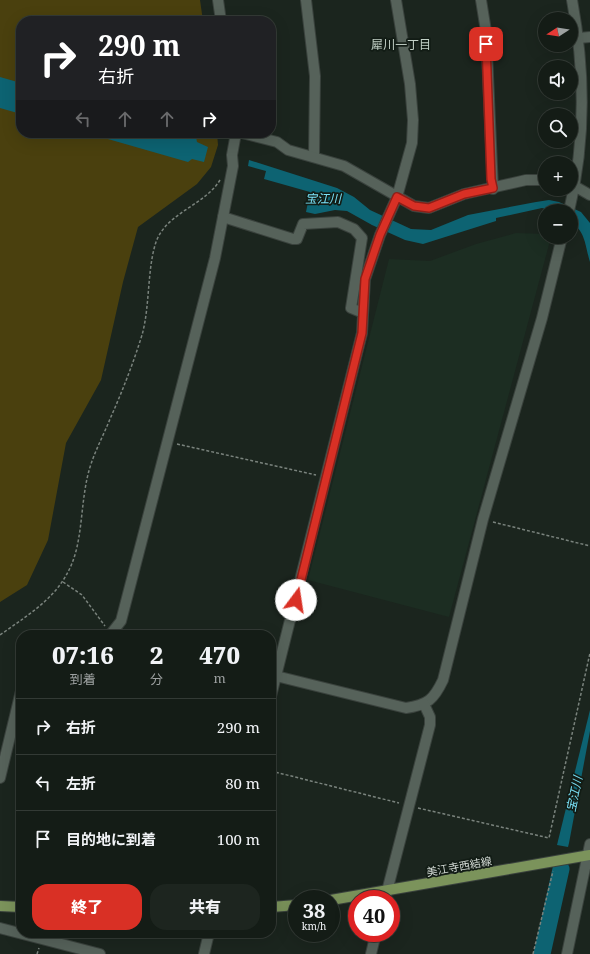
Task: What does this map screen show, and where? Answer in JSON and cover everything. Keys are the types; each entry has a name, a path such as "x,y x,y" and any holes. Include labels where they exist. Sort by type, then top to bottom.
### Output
{"main road":[{"name":"美江寺西結線","path":"400,892 589,855"},
{"path":"0,906 16,907"},
{"path":"276,907 288,906"}],"street":[{"path":"218,0 220,16"},
{"path":"306,0 315,76 314,157"},
{"path":"396,0 410,84 413,120 412,142 395,201 380,235 365,279 362,333 276,676 406,708 420,706 437,694 443,680 483,519 542,318 560,244"},
{"path":"481,0 486,31 493,188"},
{"path":"572,0 579,38 582,111 576,156"},
{"path":"579,38 590,37"},
{"path":"115,630 122,621 215,258 233,166 232,155 235,138"},
{"path":"262,138 278,142 288,150 344,166 395,201 414,206 429,208 464,194 526,180 538,180"},
{"path":"578,188 590,195"},
{"path":"223,217 293,239 300,237 303,224 308,223 320,224 338,222 354,229 362,238 362,245 355,272 351,308 363,313"},
{"path":"387,890 430,725 430,717 424,704"},
{"path":"0,777 16,726"},
{"path":"567,954 589,855 590,844"},
{"path":"0,928 16,931"},
{"path":"48,938 100,954"},
{"path":"204,954 208,938"},
{"path":"371,954 374,942"}],"path":[{"path":"0,635 41,606 63,582 70,571 77,547 84,497 91,464 124,387 142,333 156,242 164,227 175,217 209,193 221,178"},
{"path":"168,441 326,478"},
{"path":"483,519 590,546"},
{"path":"63,582 82,595 107,630"},
{"path":"276,773 548,838 590,653"},
{"path":"533,954 553,871"}],"shaded area":[{"path":"0,0 200,0 202,16 16,16 16,138 217,138 218,145 211,167 197,184 138,227 123,282 101,380 66,443 48,540 27,585 0,602"},
{"path":"516,233 538,234 538,244 549,244 449,617 308,580 389,259 430,261 476,244"}],"water":[{"path":"0,77 16,82 16,113 0,108"},
{"path":"104,138 196,138 197,142 208,147 204,162 192,159 188,162"},
{"name":"宝江川","path":"249,160 337,188 354,197 370,210 411,229 431,230 468,215 536,202 549,200 563,204 538,204 538,209 496,218 496,221 423,244 405,240 372,225 347,211 335,210 315,214 306,212 310,192 264,179 266,171 248,166"},
{"name":"宝江川","path":"578,211 581,212 590,223 590,262 586,245 578,228"},
{"name":"宝江川","path":"590,710 590,731 569,843 568,847 557,845"}],"waterway":[{"name":"宝江川","path":"542,954 561,869"}],"district":[{"name":"犀川一丁目","path":"401,44"}],"route":[{"path":"296,600 362,333 365,279 380,235 397,197 414,206 429,208 464,194 493,188 491,179 486,44"}]}
